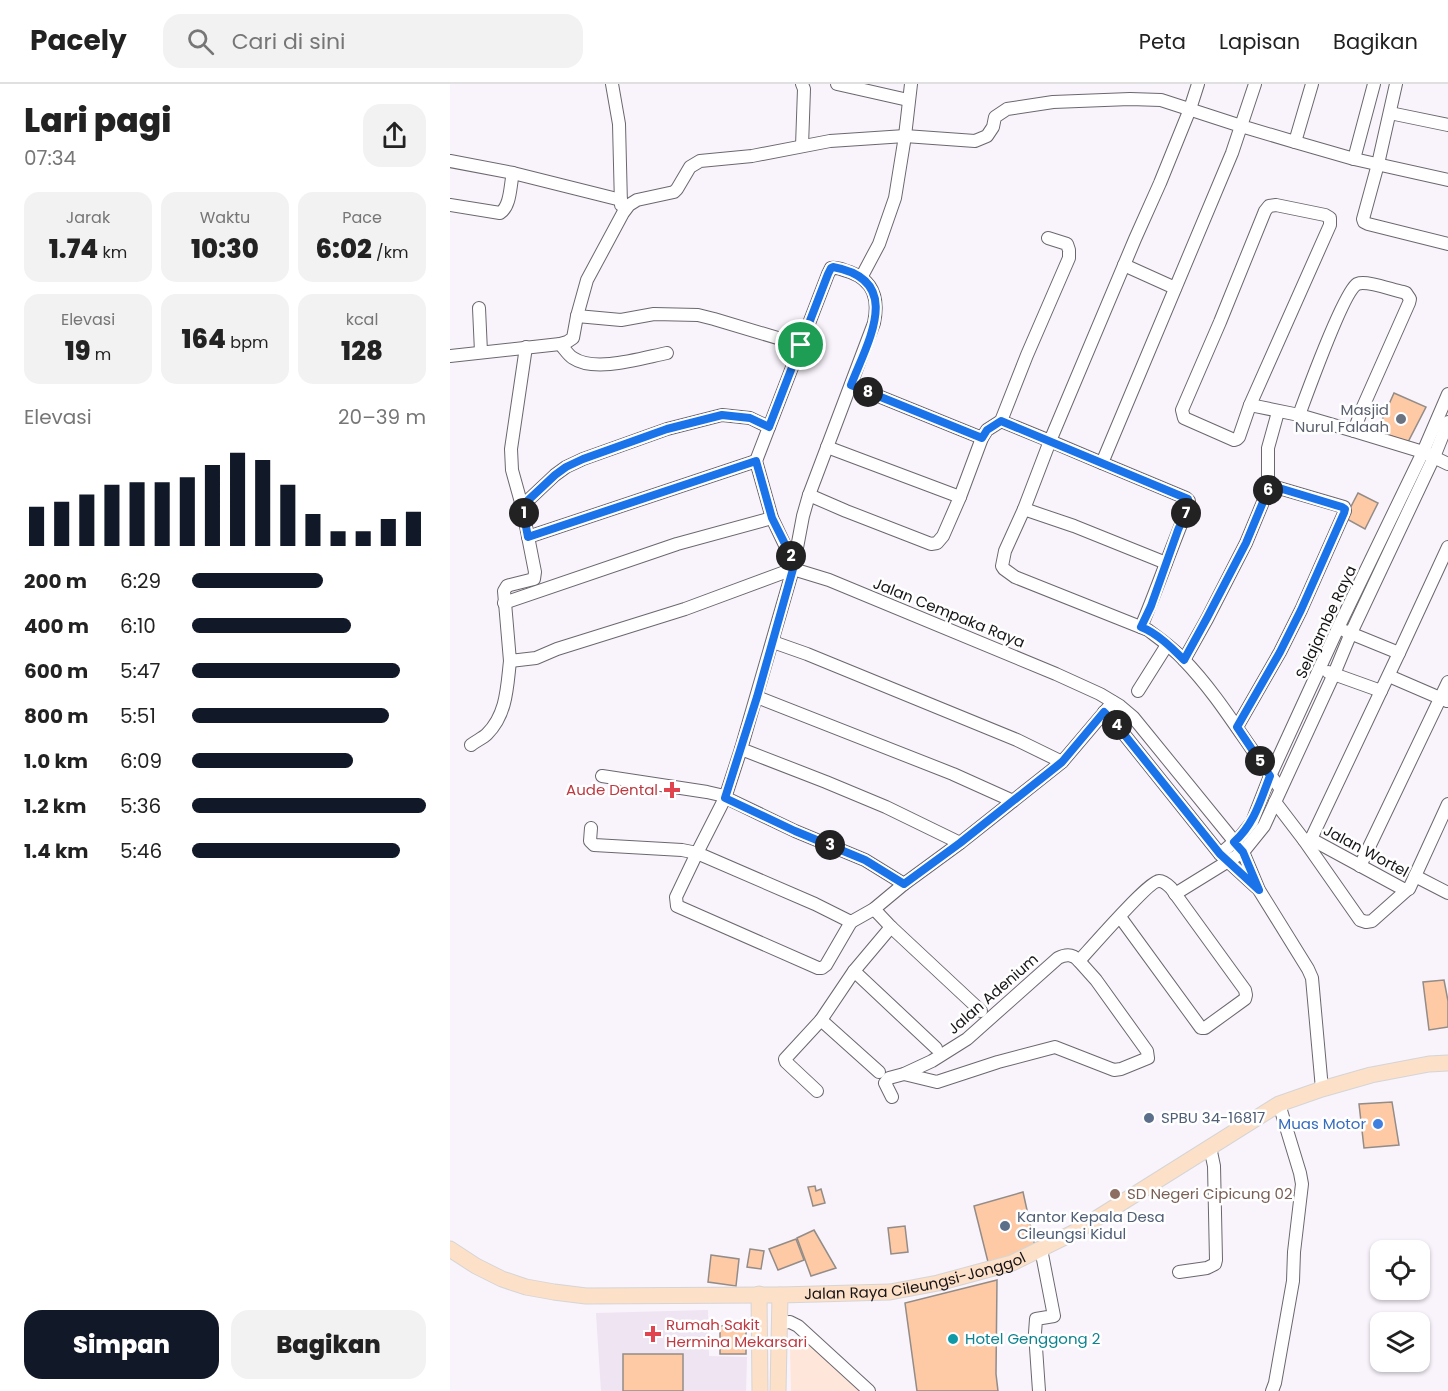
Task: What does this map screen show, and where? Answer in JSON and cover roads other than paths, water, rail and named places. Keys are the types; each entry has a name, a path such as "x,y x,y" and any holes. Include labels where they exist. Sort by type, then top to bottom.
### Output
{"main road":[{"name":"Jalan Raya Cileungsi-Jonggol","path":"450,1248 476,1266 526,1287 586,1296 891,1292 938,1284 1012,1263 1075,1232 1279,1104 1322,1089 1371,1076 1429,1064 1448,1063"},
{"path":"759,1294 760,1391"},
{"path":"778,1391 780,1294"}],"street":[{"path":"612,84 619,124 623,213"},
{"path":"802,84 804,89 802,146"},
{"path":"837,84 908,100"},
{"path":"862,276 879,244 895,198 911,84"},
{"path":"1198,84 1153,201 1005,550 1002,566 1016,577 1153,635 1184,660 1201,679 1280,788"},
{"path":"1102,463 1232,153 1255,84"},
{"path":"1295,142 1312,84"},
{"path":"1374,84 1366,162 1364,222 1448,244"},
{"path":"1366,162 1390,113 1396,84"},
{"path":"450,356 560,344 573,338 587,280 628,205 637,200 674,192 690,167 700,161 752,156 830,141 905,136 975,141 987,136 993,127 995,117 1007,109 1053,102 1130,99 1161,100 1366,162 1448,180"},
{"path":"1390,113 1448,125"},
{"path":"450,160 621,200"},
{"path":"450,205 502,212 507,203 513,173"},
{"path":"1184,660 1246,543 1268,490 1268,448 1264,409 1330,225 1330,218 1325,215 1276,205 1267,208 1182,413 1185,419 1236,440 1264,409"},
{"path":"809,495 931,544 937,543 943,536 960,497 982,438 987,430 1001,421 1031,344 1069,258 1067,244 1048,237"},
{"path":"1124,265 1175,288"},
{"path":"793,566 772,518 756,461 831,268 837,267 862,276 874,295 876,314 874,323 809,495 793,566 773,642 741,749 690,852 676,897 677,906 818,968 826,965 851,922"},
{"path":"1299,415 1326,343 1341,308 1353,288 1364,283 1403,292 1410,299 1409,303 1354,431"},
{"path":"479,308 481,352"},
{"path":"577,316 621,320 654,314 698,315 801,345"},
{"path":"560,344 573,358 585,363 600,365 667,353"},
{"path":"471,745 486,734 500,718 506,701 510,661 504,591 507,586 534,579 535,572 522,506 512,470 511,449 526,347"},
{"path":"851,385 982,438"},
{"name":"Selajambe Raya","path":"1174,894 1205,874 1238,847 1252,822 1270,776 1338,628 1428,454 1448,394"},
{"path":"1264,409 1299,415 1354,431 1428,454 1448,464"},
{"path":"522,506 566,467 667,429 722,415 750,418 769,427"},
{"path":"1001,421 1188,499 1189,505 1151,606 1153,635 1138,692"},
{"path":"1238,847 1264,826 1334,674 1428,454 1448,422"},
{"path":"828,447 960,497"},
{"path":"528,537 756,461"},
{"path":"1237,727 1301,610 1345,511 1342,507 1279,488 1268,490"},
{"path":"1024,509 1074,526 1166,563"},
{"path":"504,603 677,544 772,518"},
{"path":"1408,890 1372,921 1360,920 1308,839 1389,676 1448,547"},
{"path":"510,661 536,658 684,609 793,566"},
{"name":"Jalan Cempaka Raya","path":"793,566 995,648 1092,690 1120,707 1133,717 1238,847 1259,890"},
{"path":"1338,628 1399,653"},
{"path":"773,642 1017,740 1062,762"},
{"path":"1320,669 1381,691"},
{"path":"1389,676 1444,700"},
{"path":"1360,866 1444,700 1448,682"},
{"path":"757,697 953,774 1013,801"},
{"path":"817,1091 785,1059 822,1020 854,971 904,884 1062,762 1120,707"},
{"path":"1109,717 1224,858 1259,890 1310,972 1322,1089"},
{"path":"741,749 886,807 960,843"},
{"path":"602,776 717,795 865,860 904,884"},
{"name":"Jalan Wortel","path":"1275,802 1308,839 1405,890 1408,890 1415,876 1448,893"},
{"path":"1415,876 1448,804"},
{"path":"591,828 591,841 594,844 690,852 815,904 851,922 883,918"},
{"path":"904,1074 937,1082 998,1062 1052,1048 1063,1049 1114,1070 1148,1058 1147,1051 1096,980 1079,961 1120,917 1154,883 1161,881 1171,888 1245,990 1245,999 1205,1028 1201,1028 1120,917"},
{"path":"883,918 981,1011"},
{"name":"Jalan Adenium","path":"892,1097 886,1081 889,1078 932,1061 968,1039 1058,958 1070,955 1075,956 1079,961"},
{"path":"854,971 936,1048"},
{"path":"822,1020 879,1072"},
{"path":"1272,1391 1289,1308 1302,1184 1295,1153 1279,1104"},
{"path":"1179,1272 1207,1268 1215,1264 1216,1260 1214,1166 1210,1147"},
{"path":"1039,1391 1036,1319 1054,1316 1041,1249"},
{"path":"779,1323 790,1322 798,1326 868,1391"}],"place":[{"name":"Masjid Nurul Falaah","path":"1401,419"},
{"name":"Aude Dental","path":"672,790"},
{"name":"SPBU 34-16817","path":"1149,1118"},
{"name":"Muas Motor","path":"1378,1124"},
{"name":"SD Negeri Cipicung 02","path":"1115,1194"},
{"name":"Kantor Kepala Desa Cileungsi Kidul","path":"1005,1226"},
{"name":"Rumah Sakit Hermina Mekarsari","path":"653,1334"},
{"name":"Hotel Genggong 2","path":"953,1339"}]}
